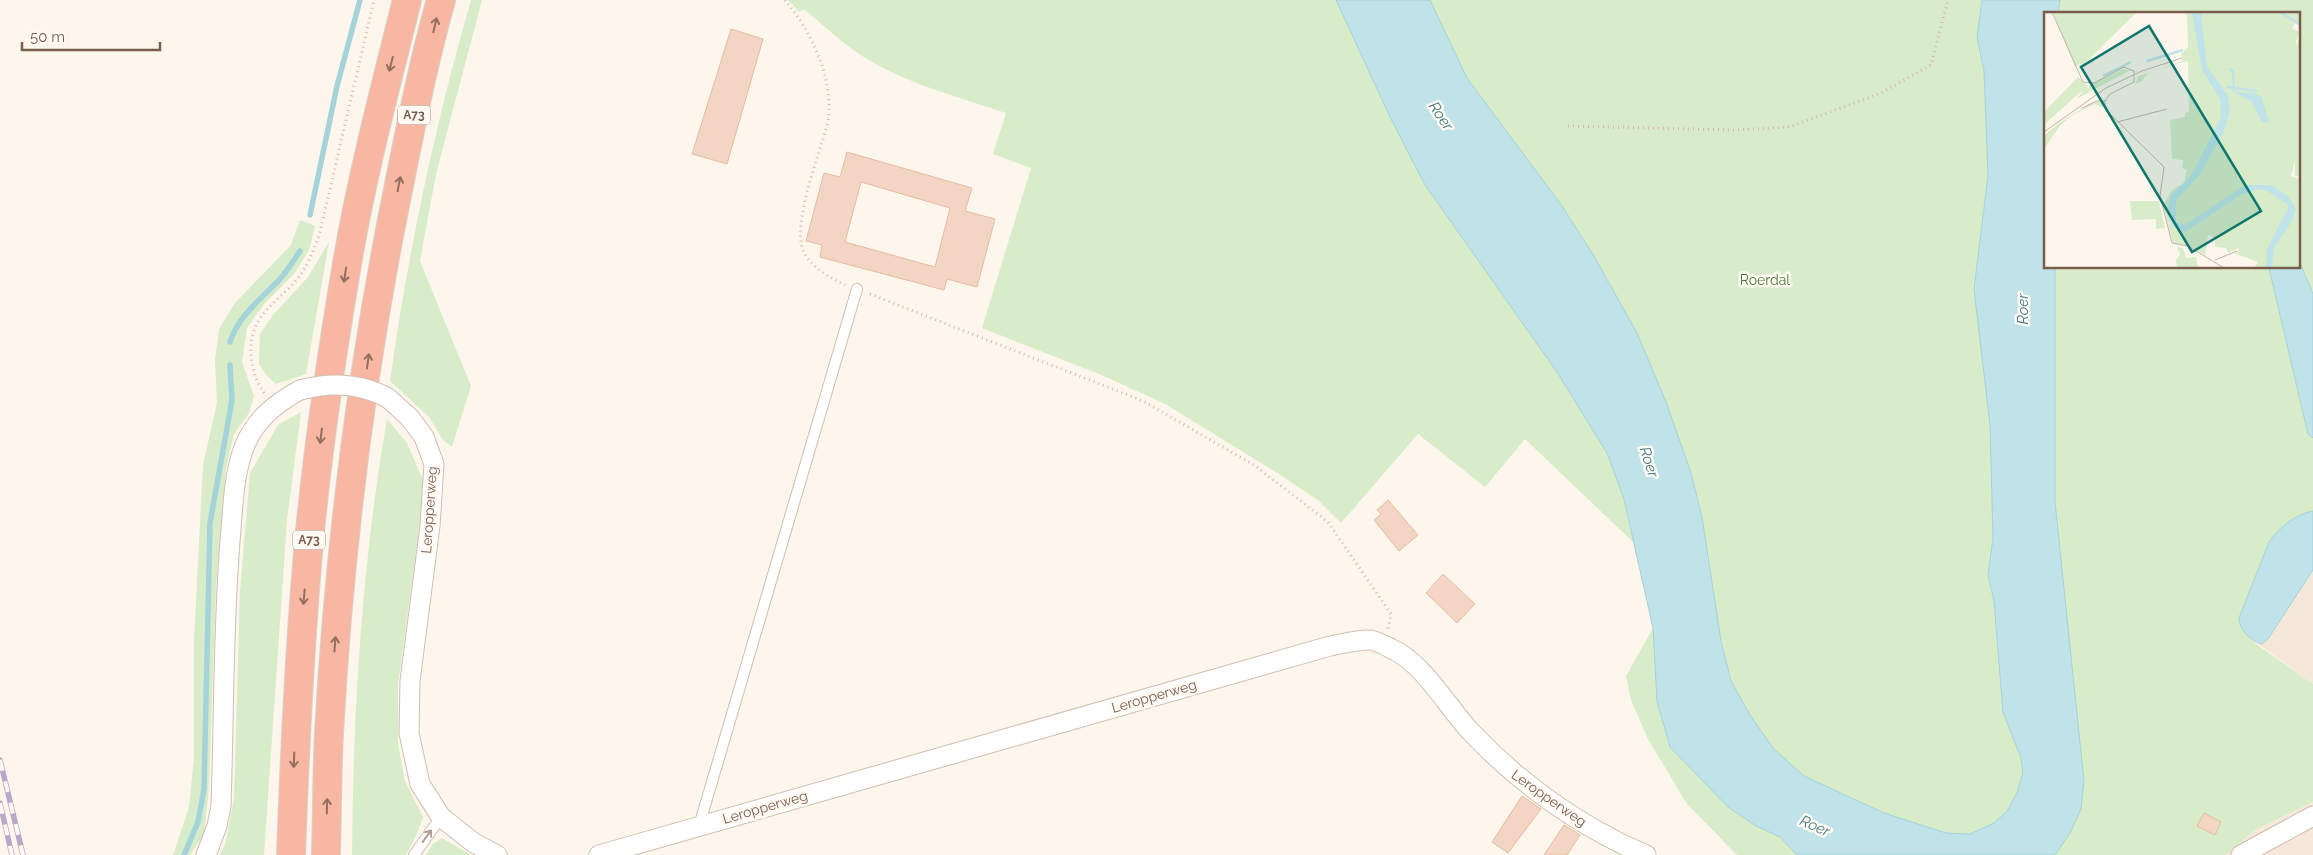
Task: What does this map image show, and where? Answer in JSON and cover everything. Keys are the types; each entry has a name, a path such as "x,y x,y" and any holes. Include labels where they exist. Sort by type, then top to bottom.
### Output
{"highway":[{"name":"A73","path":"291,855 296,718 303,612 324,409 352,237 372,141 407,0"},
{"name":"A73","path":"326,855 329,736 336,630 351,479 375,312 390,232 441,0"}],"street":[{"name":"Leropperweg","path":"206,855 217,826 221,806 228,576 233,502 240,456 252,431 274,406 300,390 320,385 354,386 368,389 388,398 410,418 424,437 434,464 430,526 410,681 409,734 420,784 441,817 474,843 497,855"},
{"name":"Leropperweg","path":"599,855 1330,646 1371,640 1394,649 1412,662 1469,730 1508,769 1564,811 1615,842 1646,855"},
{"path":"2241,855 2313,816"}],"lane":[{"path":"699,826 856,289"},
{"path":"414,855 441,817"}],"path":[{"path":"267,397 258,384 252,367 250,348 253,334 261,318 299,277 309,262 319,236 374,0"},
{"path":"785,0 800,20 818,52 827,89 829,116 799,226 804,254 821,272 844,285 1143,401 1254,465 1328,522 1391,614 1385,646"},
{"path":"1568,126 1735,130 1789,127 1879,94 1931,65 1948,0"}],"shaded area":[{"path":"2313,570 2313,684 2257,643 2262,644 2268,639"},
{"path":"2313,802 2313,855 2226,855 2255,830"}],"green space":[{"path":"471,0 482,0 436,174 420,261 471,386 452,447 443,440 429,417 390,381 405,285 434,141"},
{"name":"Roerdal","path":"788,0 2313,0 2313,511 2300,515 2288,522 2269,542 2245,633 2256,644 2313,684 2313,802 2255,830 2226,855 1737,855 1687,804 1648,739 1631,700 1626,676 1653,628 1633,542 1525,439 1485,487 1418,434 1341,523 1319,501 1165,404 1104,376 982,328 1031,168 993,154 1006,113 938,91 874,63 838,38 804,9 799,12"},
{"path":"300,220 315,226 309,250 294,274 264,304 247,328 242,362 254,396 249,413 234,434 226,469 216,587 209,787 204,835 190,855 173,855 189,807 194,758 194,640 203,465 217,403 215,361 219,329 235,303 291,245"},
{"path":"329,242 306,374 276,384 267,376 259,364 260,334 273,315 308,277"},
{"path":"301,412 287,520 264,855 219,855 225,845 234,798 240,591 250,473 278,425"},
{"path":"387,419 407,443 423,480 420,523 398,685 398,744 405,781 423,817 406,855 352,855 354,746 360,636 371,527"},
{"path":"442,838 471,855 426,855 433,844"}],"water":[{"name":"Roer","path":"1336,0 1430,0 1467,78 1562,206 1594,256 1637,333 1666,402 1691,473 1702,517 1721,641 1731,681 1750,715 1773,748 1804,776 1884,813 1946,833 1970,834 1994,823 2007,811 2017,793 2023,772 2021,758 2003,712 1994,601 1988,575 1993,538 1990,425 1974,289 1988,176 1984,71 1977,37 1982,0 2060,0 2058,12 2044,12 2044,269 2055,269 2055,502 2084,781 2081,809 2070,833 2055,855 1797,855 1780,837 1756,826 1728,807 1670,747 1657,701 1653,628 1624,499 1607,453 1557,372 1425,185 1390,117"},
{"path":"2300,262 2313,294 2313,438 2308,434 2269,269 2300,269"},
{"path":"2313,511 2313,570 2268,639 2262,644 2258,643 2243,631 2239,618 2269,542 2288,522 2300,515"}],"building":[{"path":"731,29 763,39 727,164 692,154"},
{"path":"847,152 972,188 965,211 995,219 977,287 947,279 944,290 820,257 822,245 806,241 824,173 840,177","holes":["861,182 950,208 935,267 845,242"]},
{"path":"1388,500 1418,535 1399,551 1374,520 1381,514 1377,510"},
{"path":"1443,574 1475,604 1457,623 1426,593"},
{"path":"1522,796 1541,809 1508,853 1492,842"},
{"path":"2204,813 2221,822 2215,835 2197,826"},
{"path":"1564,825 1580,835 1567,855 1544,855"}],"waterway":[{"path":"310,215 337,86 360,0"},
{"path":"230,342 234,332 245,316 280,279 300,251"},
{"path":"184,855 198,822 204,789 210,523 232,400 230,365"}],"railway":[{"path":"0,760 23,855"},
{"path":"0,803 12,855"}]}
